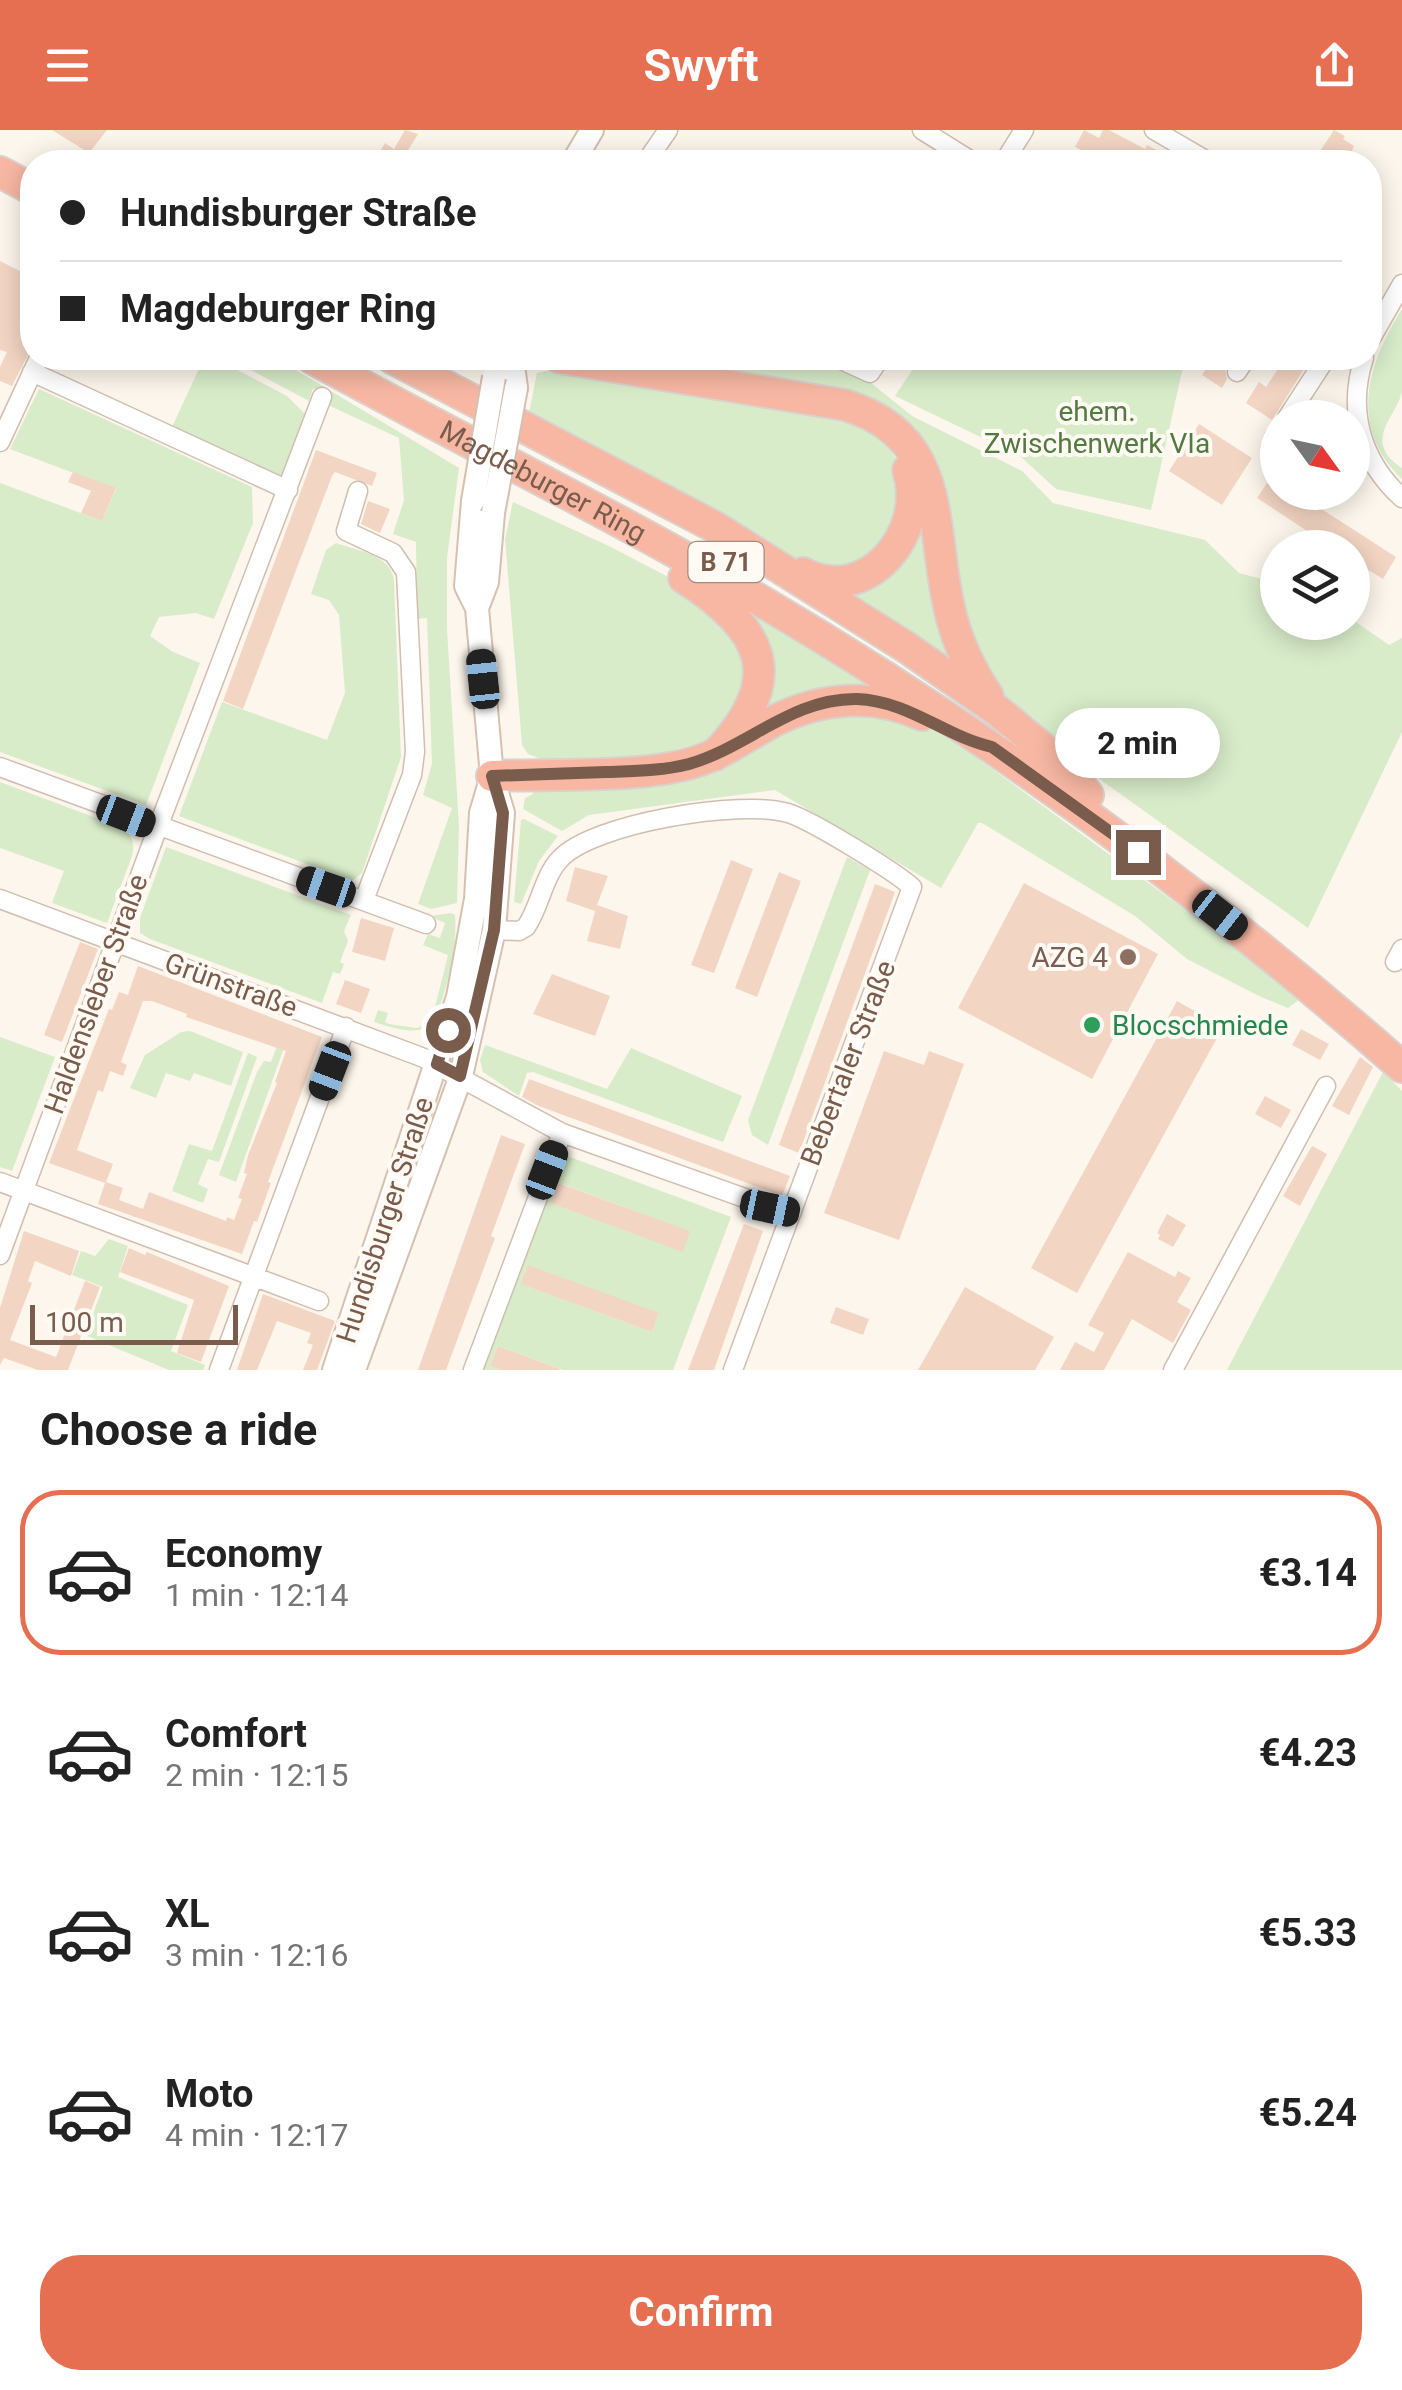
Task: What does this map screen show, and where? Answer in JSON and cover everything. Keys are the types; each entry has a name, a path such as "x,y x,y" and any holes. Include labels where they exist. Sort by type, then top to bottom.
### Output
{"highway":[{"path":"329,370 330,380 387,416 680,575 731,612 751,639 758,661 758,685 748,714 715,755"},
{"name":"Magdeburger Ring","path":"346,370 755,597 880,674 992,747 1189,891 1330,1004 1401,1049"},
{"name":"Magdeburger Ring","path":"348,370 766,584 954,702 1088,795 1234,905 1401,1049"},
{"path":"415,370 672,504 906,646 998,711 1067,768 1088,795"},
{"path":"632,370 845,405 896,430 912,448 925,474 957,636 978,681 998,711"},
{"path":"768,560 786,564 821,582 847,581 882,564 899,544 908,524 913,490 896,446 875,428 818,401"},
{"path":"492,776 670,768 715,755 789,714 856,699 912,710 965,741 992,747"}],"main road":[{"name":"Hundisburger Straße","path":"354,1370 460,1076 494,930 503,813 492,776 477,608 466,586 472,501 503,370"},
{"name":"Hundisburger Straße","path":"477,608 487,582 494,513 516,388 507,370"},
{"name":"Hundisburger Straße","path":"334,1370 463,975 476,899 480,813 492,776"}],"street":[{"path":"922,130 954,150"},
{"path":"1154,130 1188,150"},
{"path":"1382,319 1402,284"},
{"path":"0,442 33,370"},
{"path":"45,370 288,490"},
{"path":"1298,400 1318,370"},
{"path":"1359,370 1355,393 1359,426 1378,472 1402,498"},
{"name":"Haldensleber Straße","path":"0,1255 157,828 322,397"},
{"path":"358,491 346,532 393,552 405,569 415,752 412,775 364,900"},
{"path":"0,767 426,924"},
{"name":"Bebertaler Straße","path":"494,930 519,931 526,927 556,864 565,854 600,836 702,812 791,814 907,882 913,892 733,1370"},
{"name":"Grünstraße","path":"0,899 437,1064 562,1133 770,1208 792,1212"},
{"path":"220,1370 346,1027"},
{"path":"1173,1370 1326,1086"},
{"path":"473,1370 562,1133"},
{"path":"0,1182 319,1300"}],"green space":[{"path":"1402,309 1402,391 1382,438 1390,458 1402,468 1402,479 1385,459 1370,421 1372,374 1373,370 1382,370 1382,348"},
{"path":"198,370 237,370 287,396 306,415 284,474 280,475 172,427"},
{"path":"251,370 296,370 459,468 447,558 447,629 459,826 457,903 431,909 418,904 452,808 423,795 432,764 427,618 417,619 416,542 393,534 404,500 399,438 330,406 331,398 313,388 309,401"},
{"path":"671,370 843,370 871,383 912,416 1022,471 1053,503 1205,540 1239,573 1260,579 1260,640 1370,640 1370,632 1389,645 1402,638 1402,732 1308,928 1070,758 1008,701 975,649 915,439"},
{"name":"ehem. Zwischenwerk VIa","path":"912,370 1182,370 1151,510 1056,489 1020,456 895,396"},
{"path":"546,371 819,412 854,425 876,437 894,455 902,477 903,515 863,567 812,570 528,417 537,373"},
{"path":"39,389 252,487 253,523 214,619 196,613 159,617 150,636 173,652 200,663 146,805 0,752 0,483 102,521 116,489 10,449"},
{"path":"513,502 678,582 746,650 744,699 713,737 650,756 541,759 528,754 522,745 505,539"},
{"path":"918,513 972,683 831,593"},
{"path":"336,543 380,559 394,580 401,757 362,873 352,881 179,816 222,702 327,740 345,693 339,615 329,600 311,594 326,550"},
{"path":"733,601 905,699 756,715"},
{"path":"817,711 921,721 943,733 1188,912 1212,921 1304,996 1288,1008 1187,959 1135,916 982,823 978,823 941,888 775,790 589,815 562,831 523,809 525,798 533,794 532,788 631,783"},
{"path":"0,782 123,828 129,834 132,856 107,923 52,903 64,871 0,848"},
{"path":"524,819 558,836 539,861 521,904 514,902"},
{"path":"166,847 351,915 344,931 348,941 340,962 344,964 340,974 333,972 322,1003 140,933 140,918"},
{"path":"847,857 870,870 768,1145 752,1135 748,1120"},
{"path":"455,915 453,956 434,1023 413,1030 374,1022 378,1010 388,1013 385,1022 389,1024 416,1028 431,1023 448,955 423,945 428,934 440,938 445,923 429,916"},
{"path":"190,1031 243,1052 231,1086 194,1073 190,1081 166,1073 156,1098 130,1088 145,1055 181,1032"},
{"path":"0,1037 55,1057 12,1171 0,1167"},
{"path":"485,1045 607,1089 631,1048 742,1096 723,1142 533,1072 527,1073 519,1096 483,1072 480,1060"},
{"path":"277,1046 284,1048 236,1182 219,1175 257,1072 264,1061 271,1062"},
{"path":"248,1053 257,1057 219,1162 208,1159 198,1184 208,1189 203,1203 172,1191 189,1144 212,1151"},
{"path":"1383,1072 1402,1091 1402,1370 1227,1370"},
{"path":"562,1154 731,1217 673,1370 563,1370 498,1346 490,1366 501,1370 482,1370","holes":["559,1183 689,1231 683,1251 552,1203","522,1284 659,1313 652,1332"]},
{"path":"109,1239 128,1246 118,1277 188,1305 171,1351 205,1365 203,1370 169,1370 85,1335 103,1287 72,1275 81,1251 95,1256"}],"building":[{"path":"52,130 107,130 91,150 84,150"},
{"path":"405,130 418,134 408,150 381,150 385,143 394,149"},
{"path":"1084,130 1099,138 1103,130 1109,130 1145,149 1147,145 1157,150 1081,150 1075,147"},
{"path":"1334,130 1354,146 1352,150 1321,150"},
{"path":"0,261 20,271 20,370 12,386 0,381 0,367 7,352 0,350"},
{"path":"1205,370 1225,370 1227,379 1222,388 1202,375"},
{"path":"1277,370 1303,370 1285,400 1260,400 1260,412 1246,403 1259,382 1266,387"},
{"path":"1199,424 1252,458 1222,505 1169,471"},
{"path":"316,450 377,473 372,486 335,472 332,476 243,709 223,701"},
{"path":"73,472 116,488 102,521 81,513 91,491 68,482"},
{"path":"368,501 390,509 380,533 361,524"},
{"path":"1275,510 1323,510 1354,530 1306,530"},
{"path":"1370,540 1396,557 1383,579 1370,571"},
{"path":"731,860 753,869 714,973 691,965"},
{"path":"575,867 608,876 597,905 628,916 620,949 587,941 596,908 595,911 566,901"},
{"path":"779,872 801,881 757,997 735,988"},
{"path":"1024,883 1158,954 1092,1079 958,1008"},
{"path":"875,884 895,892 799,1153 779,1145"},
{"path":"361,918 394,928 385,961 352,952"},
{"path":"80,942 98,949 62,1042 44,1035"},
{"path":"138,966 322,1037 257,1222 254,1221 242,1254 98,1204 105,1183 49,1163 109,1009 112,1010 119,992 128,995","holes":["143,1001 187,1014 186,1017 286,1051 248,1155 244,1173 247,1174 238,1198 242,1199 234,1220 227,1217 226,1221 149,1192 143,1209 119,1200 123,1188 106,1182 113,1164 77,1150 98,1090 103,1092 110,1071 123,1076 127,1065 121,1062"]},
{"path":"552,974 610,996 595,1036 533,1014"},
{"path":"345,980 370,989 361,1013 336,1004"},
{"path":"1177,1001 1223,1027 1077,1293 1031,1268"},
{"path":"1301,1029 1329,1044 1320,1060 1292,1045"},
{"path":"884,1051 924,1065 929,1051 964,1064 899,1240 824,1213"},
{"path":"1360,1057 1373,1067 1349,1115 1332,1106"},
{"path":"529,1079 790,1176 782,1196 539,1106 522,1097"},
{"path":"1265,1096 1291,1110 1281,1128 1255,1114"},
{"path":"501,1135 525,1144 491,1236 495,1238 446,1370 418,1370"},
{"path":"1312,1146 1327,1154 1300,1206 1283,1196"},
{"path":"558,1183 690,1231 683,1252 551,1203"},
{"path":"1167,1214 1186,1225 1173,1247 1158,1239"},
{"path":"744,1224 763,1231 714,1370 688,1370"},
{"path":"24,1231 79,1251 71,1276 35,1261 28,1281 32,1283 10,1340 56,1357 85,1281 100,1287 68,1370 38,1370 4,1358 0,1365 0,1308"},
{"path":"129,1248 229,1286 201,1362 177,1353 194,1300 120,1272"},
{"path":"1128,1252 1175,1277 1178,1271 1191,1278 1177,1302 1191,1310 1173,1343 1132,1319 1104,1370 1060,1370 1075,1342 1094,1352 1104,1333 1088,1325"},
{"path":"528,1265 659,1313 652,1332 521,1284"},
{"path":"965,1287 1054,1337 1035,1370 918,1370"},
{"path":"263,1294 335,1321 317,1370 303,1370 313,1345 307,1343 311,1333 277,1321 257,1370 237,1370"},
{"path":"836,1307 869,1319 863,1335 830,1323"},
{"path":"498,1346 560,1369 501,1370 490,1366"}],"place":[{"name":"AZG 4","path":"1128,957"},
{"name":"Blocschmiede","path":"1092,1025"}],"route":[{"path":"448,1030 437,1064 460,1076 494,930 503,813 492,776 670,768 728,750 802,709 842,700 878,701 912,710 965,741 992,747 1138,852"}]}
